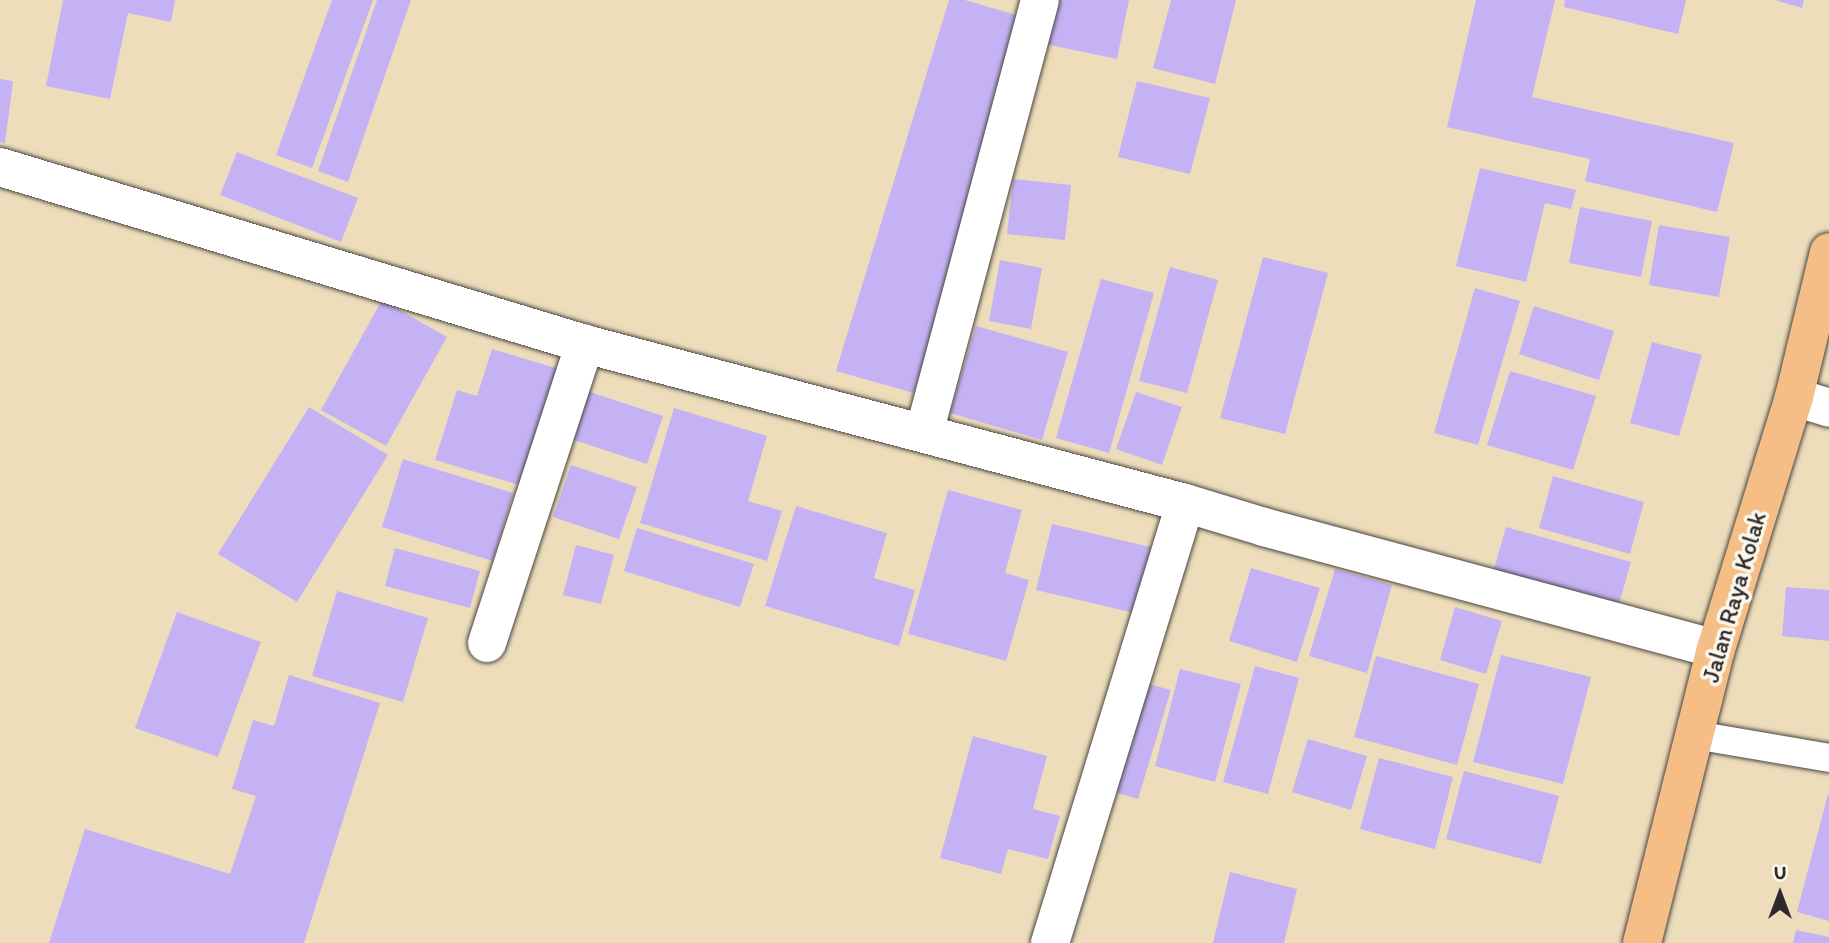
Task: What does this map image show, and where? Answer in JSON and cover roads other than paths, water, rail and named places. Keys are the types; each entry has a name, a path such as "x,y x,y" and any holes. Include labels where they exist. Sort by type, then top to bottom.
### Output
{"highway":[{"name":"Jalan Raya Kolak","path":"1642,943 1717,649 1811,402 1829,252"}],"street":[{"path":"924,433 1040,0"},
{"path":"0,167 585,344 1185,503 1278,531 1717,649"},
{"path":"486,643 585,344"},
{"path":"1050,943 1185,503"}],"lane":[{"path":"1695,735 1829,758"}]}
